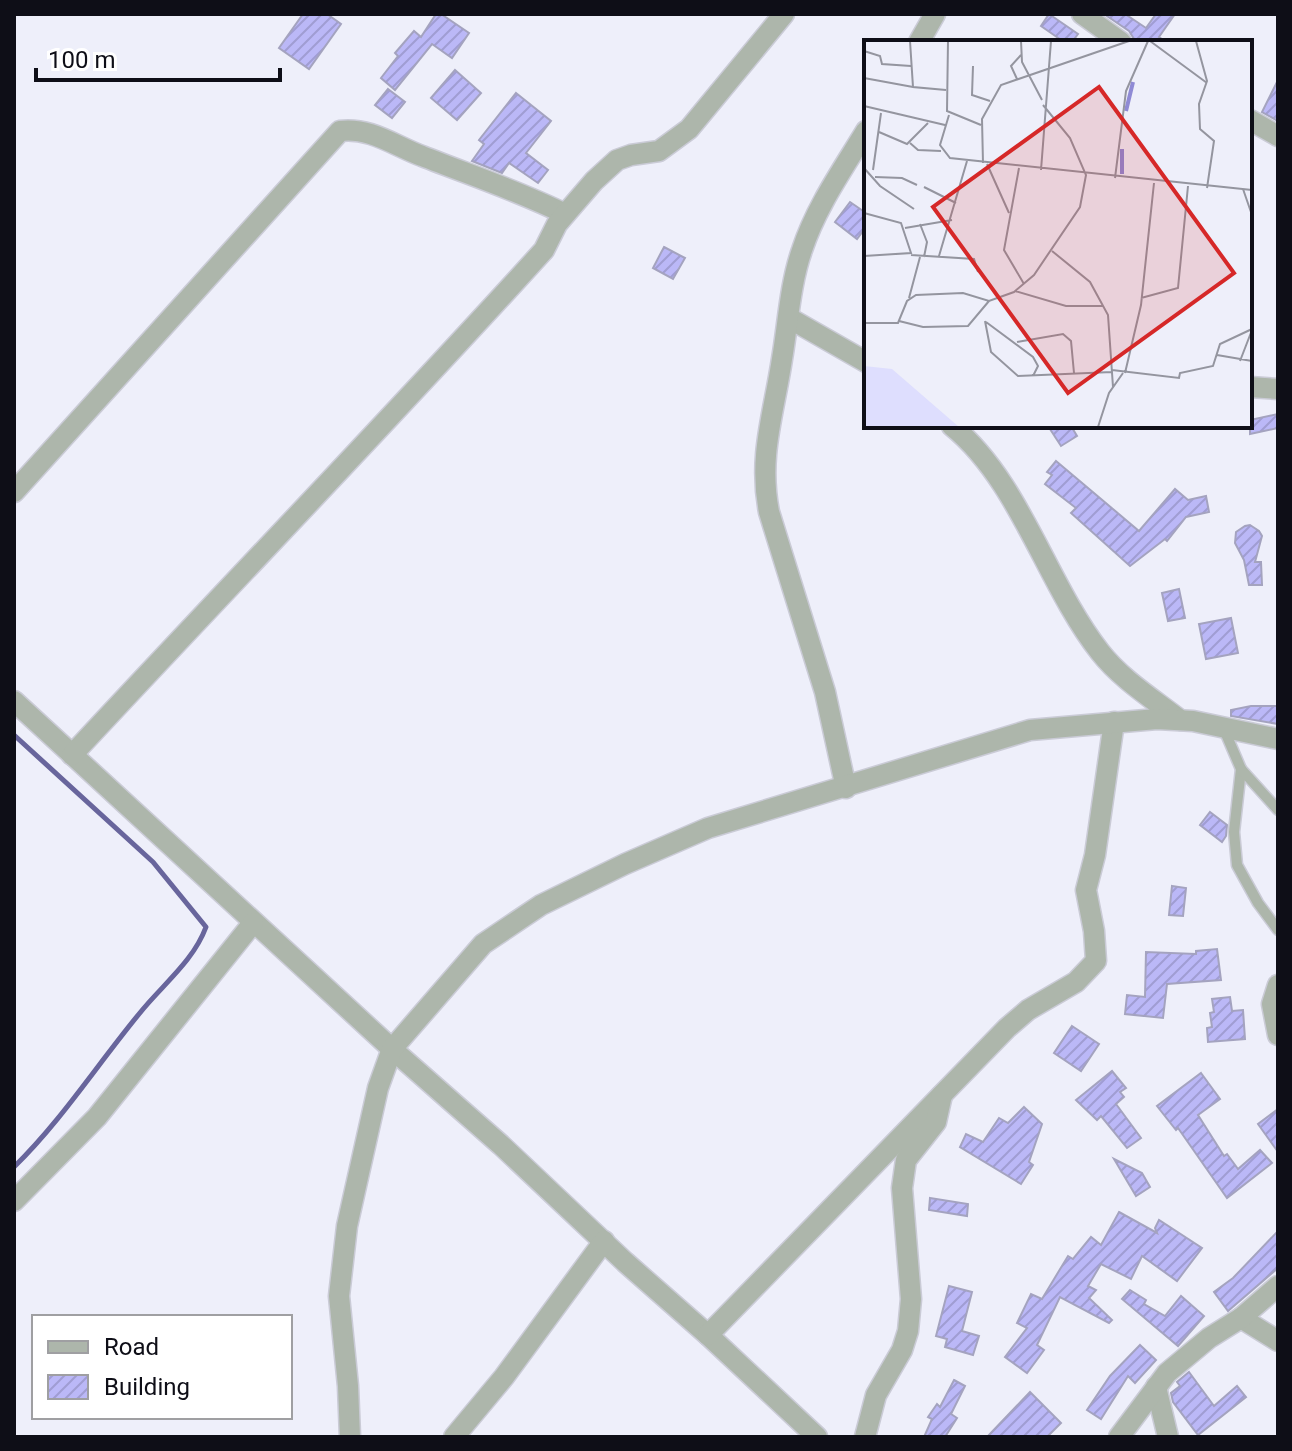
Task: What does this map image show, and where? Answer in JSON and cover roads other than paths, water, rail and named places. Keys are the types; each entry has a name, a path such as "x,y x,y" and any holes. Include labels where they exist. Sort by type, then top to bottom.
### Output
{"street":[{"path":"72,755 523,274 544,250 557,224 594,181 617,160 659,151 689,129 784,14"},
{"path":"920,40 935,14"},
{"path":"1082,14 1118,40"},
{"path":"1252,121 1278,136"},
{"path":"14,492 340,131 354,129 374,135 525,194 565,214"},
{"path":"846,788 825,692 764,488 767,429 779,382 801,251 821,203 864,134"},
{"path":"789,318 864,361"},
{"path":"1252,387 1278,389"},
{"path":"954,428 982,453 1058,587 1101,653 1123,676 1180,720"},
{"path":"14,701 817,1437"},
{"path":"350,1437 339,1296 347,1226 378,1088 392,1049 483,944 541,905 708,828 1030,730 1180,720 1278,739"},
{"path":"708,1335 1017,1019 1076,982 1096,961 1086,890 1095,855 1114,722"},
{"path":"14,1201 97,1117 253,923"},
{"path":"1278,985 1272,1004 1278,1035"},
{"path":"865,1437 876,1395 902,1350 908,1331 911,1299 902,1188 906,1160 936,1122 942,1093"},
{"path":"454,1437 504,1377 604,1241"},
{"path":"1119,1437 1156,1387 1182,1359 1241,1318 1278,1286"},
{"path":"1241,1318 1278,1341"},
{"path":"1156,1387 1168,1437"}],"lane":[{"path":"1223,727 1241,769 1278,810"},
{"path":"1241,769 1234,832 1235,856 1251,892 1278,930"}],"waterway":[{"path":"14,735 153,862 206,927 185,962 14,1167"}]}
